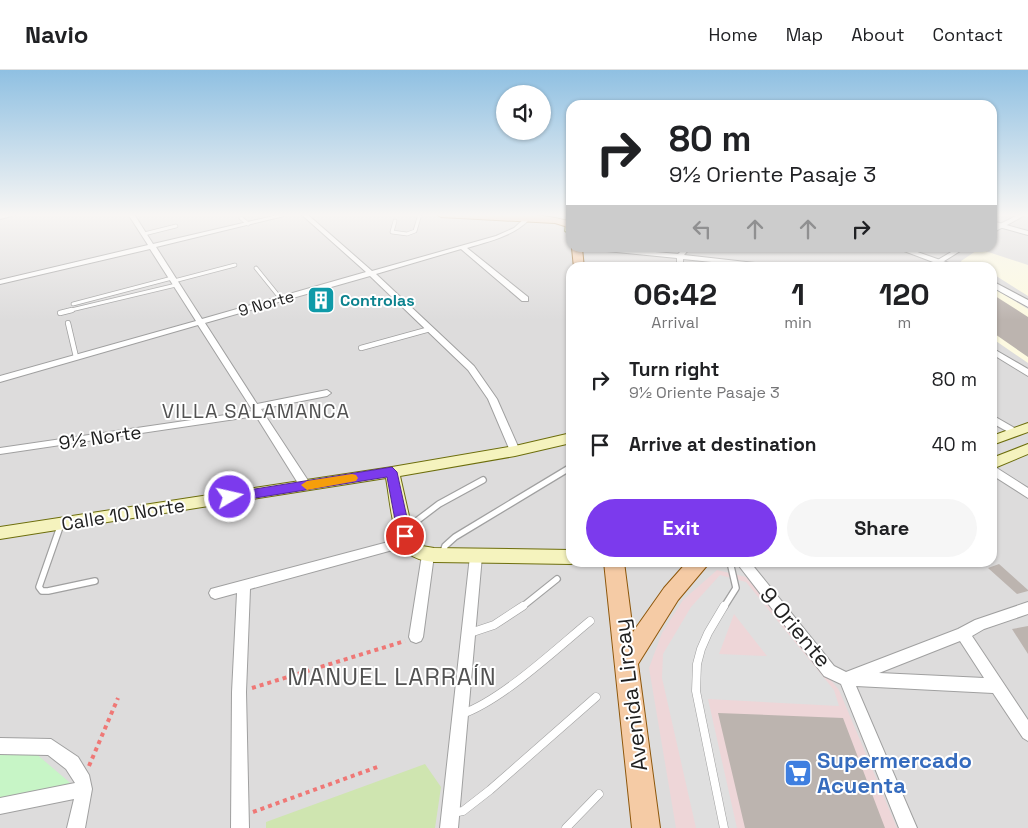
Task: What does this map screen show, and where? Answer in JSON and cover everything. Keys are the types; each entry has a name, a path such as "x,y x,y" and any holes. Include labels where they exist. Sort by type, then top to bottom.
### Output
{"main road":[{"path":"997,439 1028,427"},
{"name":"Calle 10 Norte","path":"0,533 392,472 566,439"},
{"path":"997,462 1028,449"},
{"path":"392,472 419,547 476,556 566,557"},
{"name":"Avenida Lircay","path":"615,567 646,828"},
{"path":"626,662 671,594 695,567"}],"street":[{"path":"0,282 138,249"},
{"path":"154,249 305,485"},
{"path":"345,249 372,273 479,378 492,399 515,450"},
{"name":"9 Norte","path":"0,379 457,249"},
{"path":"464,249 525,299"},
{"path":"638,252 726,262"},
{"path":"680,262 680,256 684,252"},
{"path":"912,252 941,262"},
{"path":"938,261 955,252"},
{"path":"997,286 1028,304"},
{"path":"997,353 1028,373"},
{"name":"9½ Norte","path":"0,451 257,410 326,393"},
{"path":"997,421 1015,432"},
{"path":"997,472 1028,494"},
{"path":"215,593 419,547 416,637"},
{"path":"450,821 470,633 476,556"},
{"name":"9 Oriente","path":"746,567 829,670 846,679 908,828"},
{"path":"240,822 239,692 244,586"},
{"path":"846,679 962,634 980,624 1027,610"},
{"path":"962,634 1028,734"},
{"path":"846,679 997,686"},
{"path":"0,746 50,747 72,763 84,785 76,828"},
{"path":"0,806 84,785"}],"lane":[{"path":"60,313 235,265"},
{"path":"256,268 282,299"},
{"path":"73,304 174,281"},
{"path":"68,323 76,357"},
{"path":"361,348 430,329"},
{"path":"483,480 439,504 419,547 445,546 455,537 566,470"},
{"path":"61,524 39,587 42,591 48,591 94,581"},
{"path":"724,828 696,691 697,668 701,648 736,588 731,567"},
{"path":"470,633 486,629 498,622 557,579"},
{"path":"461,714 470,713 494,696 590,621"},
{"path":"450,821 490,790 596,697"},
{"path":"566,828 599,794"}],"path":[{"path":"239,692 416,637"},
{"path":"84,785 118,698"},
{"path":"240,822 380,766"}],"shaded area":[{"path":"0,249 997,252 997,249 1028,249 1028,828 0,828"},
{"path":"974,252 988,252 1028,265 1028,296 997,277 997,262 961,261"},
{"path":"997,290 1028,309 1028,363 997,342"},
{"path":"717,570 746,577 839,690 897,828 676,828 649,668 662,633 683,600"},
{"path":"720,575 746,582 834,690 839,706 708,699 737,828 696,828 662,678 663,654 691,607","holes":["734,614 767,656 719,654"]}],"green space":[{"path":"0,752 34,752 75,787 0,804"},
{"path":"425,764 441,787 435,828 266,828 266,822"}],"building":[{"path":"997,297 1028,317 1028,357 997,335"},
{"path":"999,564 1028,591 1017,594 988,568 997,567"},
{"path":"1028,626 1028,654 1012,629"},
{"name":"Supermercado Acuenta","path":"718,713 843,718 885,828 745,828"}],"slow traffic":[{"path":"307,485 352,478"}],"place":[{"name":"Controlas","path":"321,300"},
{"name":"Supermercado Acuenta","path":"798,773"}],"district":[{"name":"VILLA SALAMANCA","path":"256,411"},
{"name":"MANUEL LARRAÍN","path":"392,677"}],"route":[{"path":"230,497 392,472 405,536"}]}
